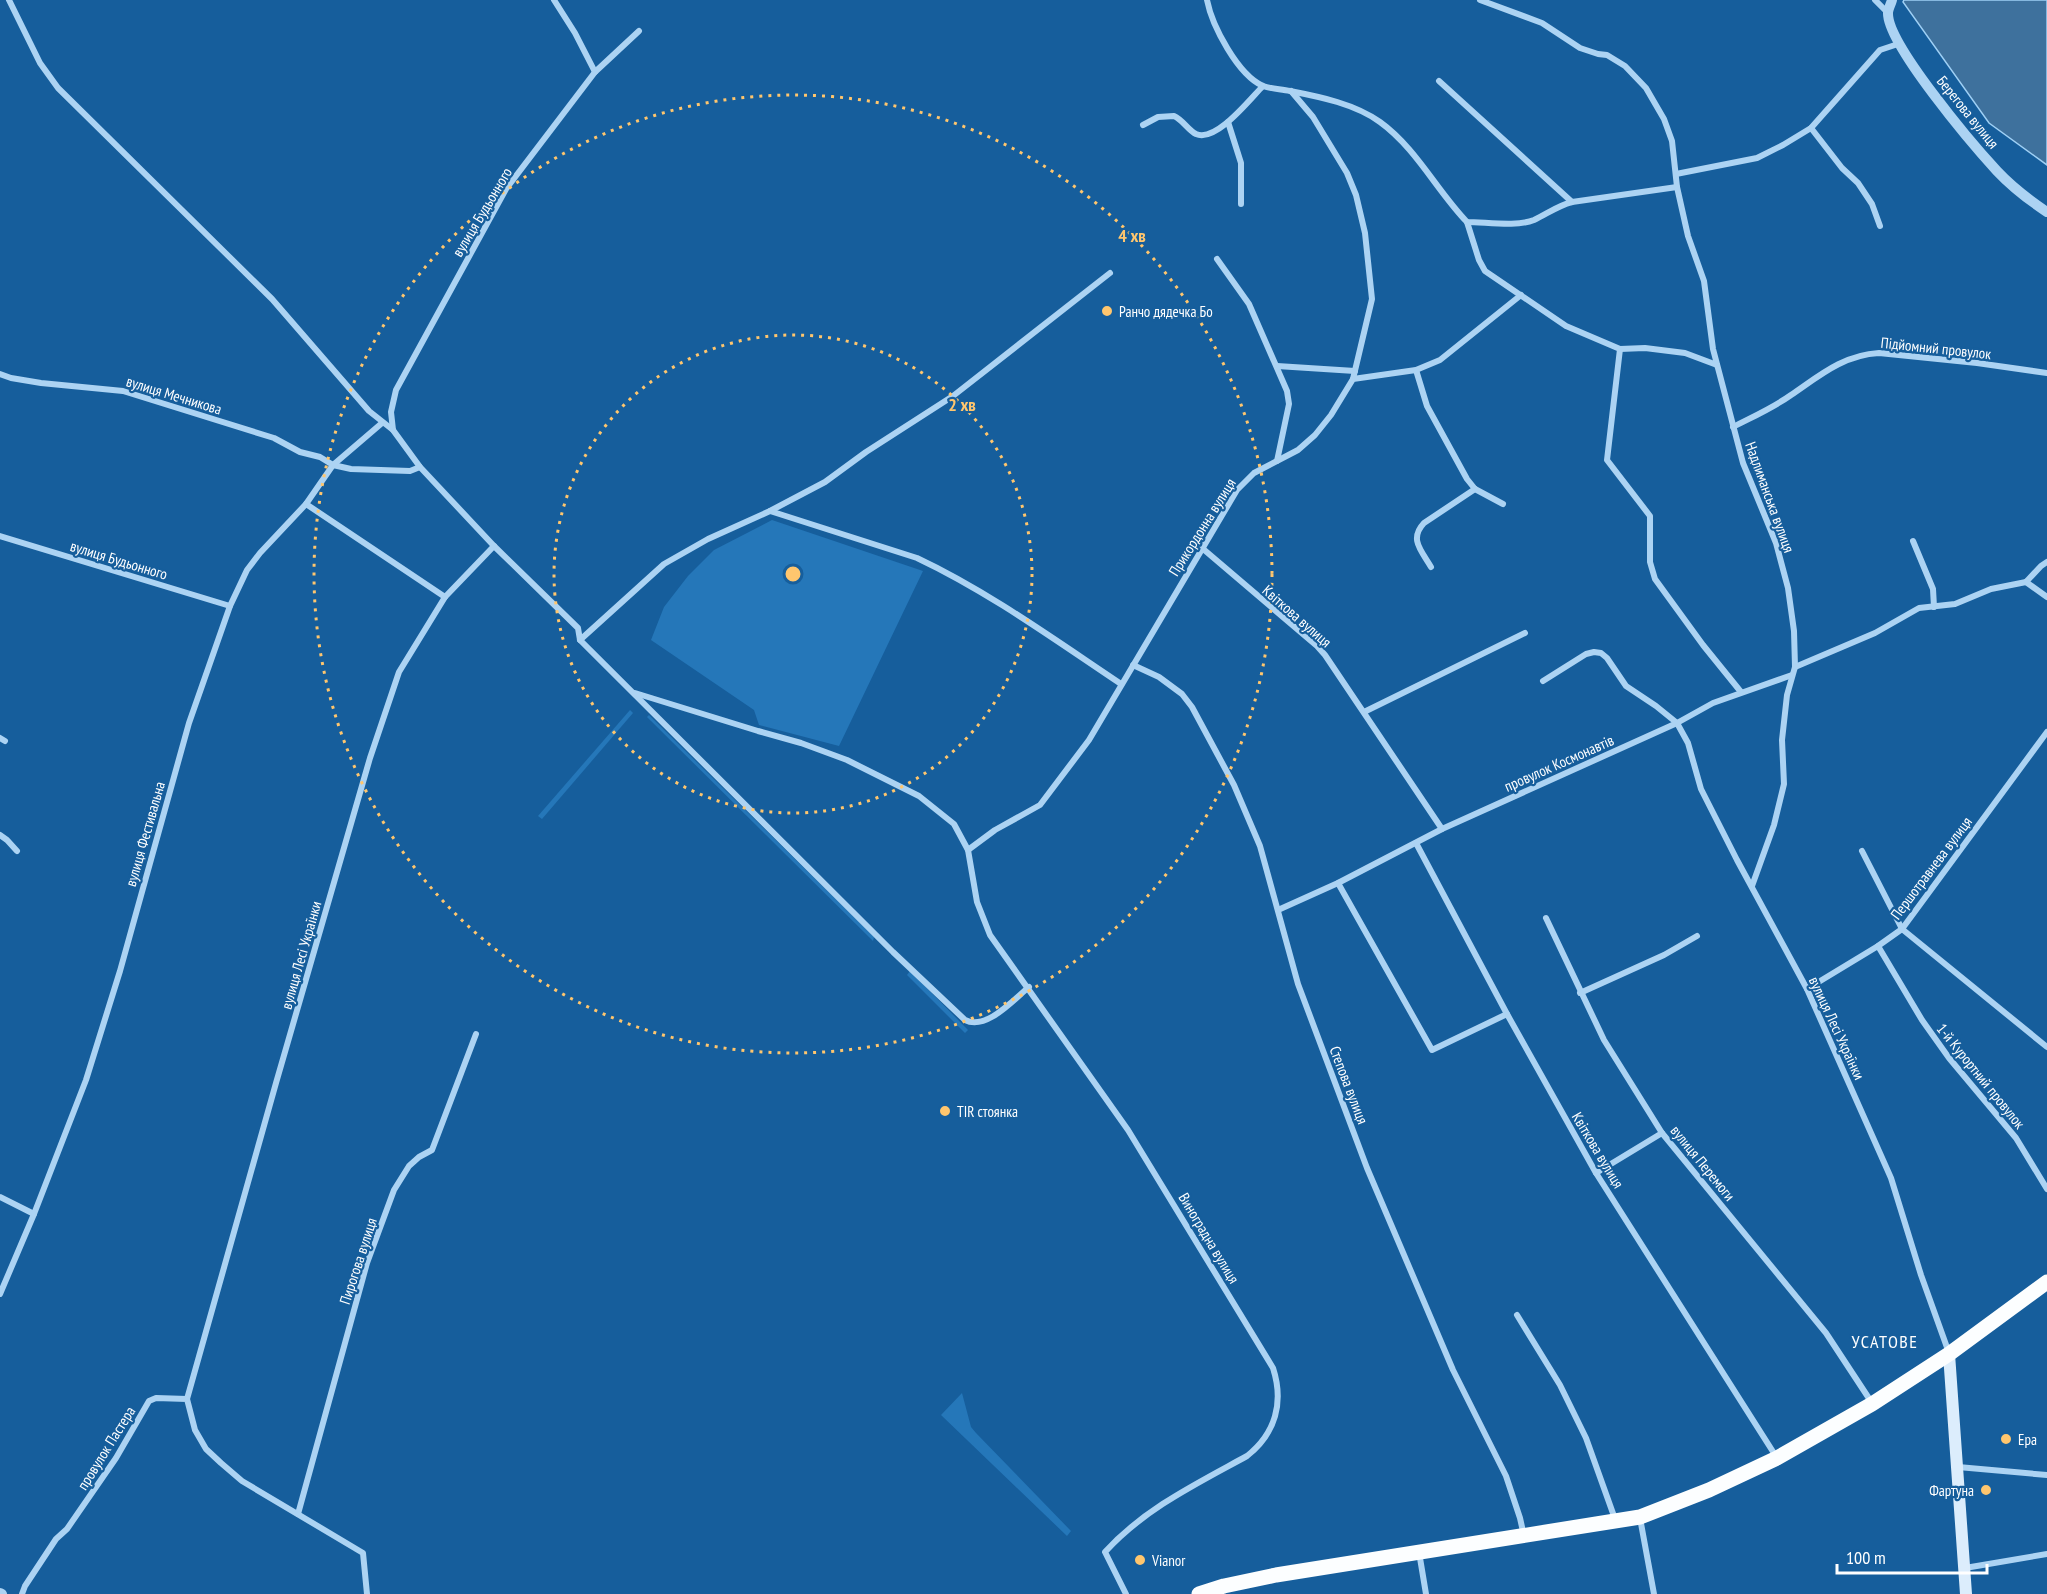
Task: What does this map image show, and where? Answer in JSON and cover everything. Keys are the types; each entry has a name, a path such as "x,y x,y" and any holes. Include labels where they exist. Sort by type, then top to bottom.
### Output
{"highway":[{"path":"1199,1594 1224,1590 1276,1575 1640,1517 1709,1490 1777,1458 1872,1404 1949,1354 2047,1282"}],"main road":[{"path":"1949,1354 1966,1594"}],"street":[{"path":"9,0 40,63 58,88 272,299 369,411 393,430 420,467 494,546 578,628 580,640 893,952 965,1020 971,1023 987,1021 1029,987"},
{"path":"554,0 575,33 595,72"},
{"path":"1207,0 1209,13 1227,50 1253,79 1263,86 1350,106 1367,113 1383,124 1414,155 1448,202 1467,222 1485,271 1566,326 1620,349 1645,348 1685,353 1717,365"},
{"name":"Надлиманська вулиця","path":"1480,0 1542,23 1580,48 1607,55 1625,66 1646,88 1664,119 1672,141 1677,187 1688,236 1704,281 1717,365 1743,463 1776,543 1788,588 1794,631 1795,667 1784,717 1782,740 1784,783 1780,802 1752,886"},
{"path":"1875,0 1888,13 1892,0"},
{"name":"Берегова вулиця","path":"1888,13 1898,44 1977,148 2015,188 2047,212"},
{"name":"вулиця Будьонного","path":"393,430 391,412 396,390 506,189 595,72 639,31"},
{"path":"1676,174 1757,158 1811,128 1880,50 1898,44"},
{"path":"1439,81 1572,202"},
{"path":"1143,125 1158,117 1174,116 1196,134 1205,136 1228,122 1263,86"},
{"name":"Прикордонна вулиця","path":"968,850 995,831 1040,805 1089,740 1237,490 1254,473 1298,450 1315,435 1331,415 1353,379 1372,299 1365,233 1356,195 1347,173 1313,117 1291,91"},
{"path":"1228,122 1241,164 1240,204"},
{"path":"1811,128 1842,168 1858,183 1872,204 1880,226"},
{"path":"1467,222 1521,223 1572,202 1677,187"},
{"path":"1216,259 1249,304 1287,391 1289,404 1277,461"},
{"path":"580,640 664,564 708,539 770,511 825,482 875,446 953,396 1110,273"},
{"path":"1353,379 1416,370 1440,360 1521,296"},
{"path":"1620,349 1608,460 1650,516 1650,562 1655,579 1741,692"},
{"name":"Підйомний провулок","path":"1733,427 1790,396 1819,374 1866,354 1879,353 1977,363 2047,373"},
{"path":"1277,366 1355,371"},
{"path":"1416,370 1428,406 1467,479 1475,489 1503,504"},
{"name":"вулиця Мечникова","path":"0,374 41,383 123,391 274,438 300,452 333,465 351,469 410,471 420,467"},
{"name":"вулиця Фестивальна","path":"0,1294 86,1080 120,971 189,723 230,606 247,570 306,504 333,465 382,423"},
{"path":"1431,567 1419,546 1416,537 1418,529 1475,489"},
{"path":"306,504 445,597"},
{"path":"770,511 917,558 940,568 1005,607 1121,684"},
{"name":"вулиця Будьонного","path":"0,536 230,606"},
{"path":"1913,541 1933,589 1934,607"},
{"name":"вулиця Лесі Українки","path":"187,1400 370,758 399,672 445,597 494,546"},
{"name":"Квіткова вулиця","path":"1202,548 1317,646 1442,829"},
{"path":"1795,667 1875,633 1920,608 1955,604 1991,589 2026,582 2047,562"},
{"path":"2026,582 2047,597"},
{"path":"1364,712 1525,633"},
{"path":"1543,681 1586,654 1600,653 1607,658 1626,686 1656,705 1677,723"},
{"name":"Степова вулиця","path":"1133,665 1159,677 1182,694 1192,707 1234,785 1255,836 1298,984 1367,1168 1453,1370 1506,1476 1524,1536"},
{"name":"провулок Космонавтів","path":"1278,910 1338,883 1442,829 1677,723 1713,702 1792,675"},
{"name":"Виноградна вулиця","path":"633,692 801,743 847,760 919,796 954,824 968,850 977,902 990,935 1128,1130 1273,1368 1278,1384 1275,1418 1268,1434 1257,1448 1247,1456 1150,1511 1105,1552 1126,1594"},
{"name":"вулиця Лесі Українки","path":"1677,723 1688,743 1701,789 1807,989 1891,1178 1921,1275 1949,1354"},
{"name":"Першотравнева вулиця","path":"1807,989 1902,929 2047,732"},
{"path":"0,835 17,851"},
{"name":"Квіткова вулиця","path":"1416,843 1507,1014 1596,1173 1777,1458"},
{"path":"1862,851 1902,929 2047,1047"},
{"path":"1338,883 1432,1050 1507,1014"},
{"name":"вулиця Перемоги","path":"1546,918 1604,1040 1662,1133 1826,1333 1872,1404"},
{"path":"1581,993 1664,955 1697,936"},
{"name":"1-й Курортний провулок","path":"1878,946 1922,1020 1949,1058 2016,1138 2047,1189"},
{"name":"Пирогова вулиця","path":"298,1514 367,1263 394,1190 409,1166 420,1156 432,1150 476,1034"},
{"path":"1596,1173 1662,1133"},
{"path":"0,1197 34,1214"},
{"path":"1516,1315 1560,1385 1586,1438 1616,1522"},
{"name":"провулок Пастера","path":"22,1594 56,1539 67,1529 116,1458 149,1401 156,1398 187,1400"},
{"path":"187,1400 195,1430 206,1449 242,1481 363,1553 367,1594"},
{"path":"1958,1467 2047,1475"},
{"path":"1640,1517 1654,1594"},
{"path":"1419,1552 1426,1594"},
{"path":"1964,1569 2047,1554"}],"shaded area":[{"path":"1904,0 2047,0 2047,165 1989,123 1903,2"},
{"path":"772,520 923,571 839,746 759,725 754,710 651,640 664,607 688,576 714,550"},
{"path":"630,710 633,713 542,819 538,816"},
{"path":"649,715 874,937 873,941 647,717"},
{"path":"910,971 968,1030 965,1033 907,975"},
{"path":"962,1393 971,1427 1071,1531 1067,1536 941,1415"}],"place":[{"name":"Ранчо дядечка Бо","path":"1107,311"},
{"name":"TIR стоянка","path":"945,1111"},
{"name":"Ера","path":"2006,1439"},
{"name":"Фартуна","path":"1986,1490"},
{"name":"Vianor","path":"1140,1560"}],"district":[{"name":"УСАТОВЕ","path":"1885,1341"}]}
